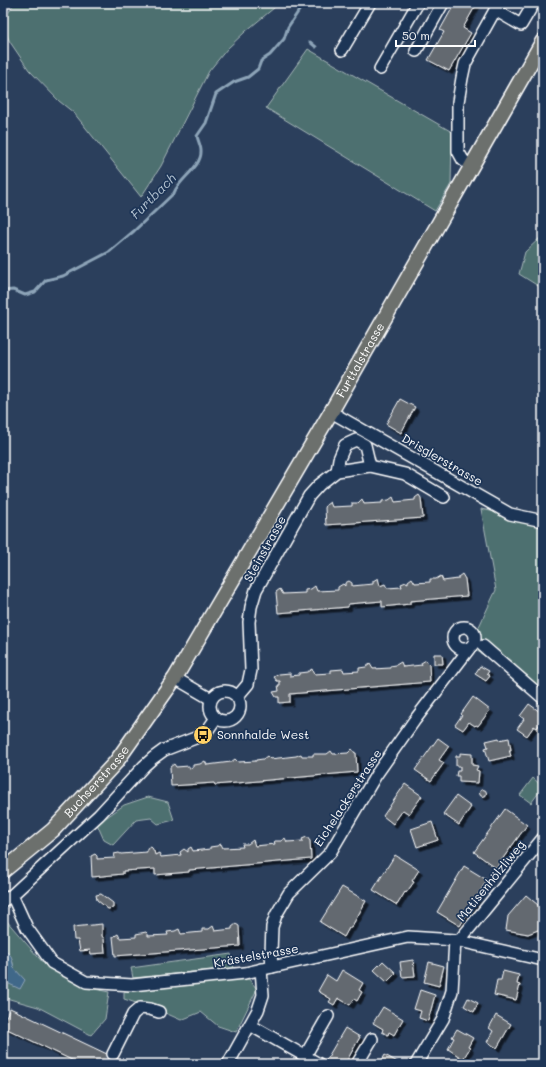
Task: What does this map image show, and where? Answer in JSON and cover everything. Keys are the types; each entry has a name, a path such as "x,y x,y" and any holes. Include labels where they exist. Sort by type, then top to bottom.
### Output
{"main road":[{"name":"Furttalstrasse","path":"175,678 331,412 543,41"},
{"name":"Buchserstrasse","path":"3,871 53,830 116,762 175,678"}],"street":[{"path":"342,50 370,3"},
{"path":"380,69 418,3"},
{"path":"416,51 443,3"},
{"path":"471,166 463,160 458,150 458,102 465,64 497,7 521,25 534,3"},
{"name":"Drisglerstrasse","path":"331,412 510,514 543,521"},
{"path":"336,471 345,445 356,440 365,445 370,466"},
{"name":"Steinstrasse","path":"236,697 248,684 251,670 249,622 251,607 256,590 309,496 318,485 336,471 370,466 405,474 444,497"},
{"path":"483,646 543,698"},
{"name":"Eichelackerstrasse","path":"228,1064 258,1010 263,995 271,953 272,927 276,915 289,893 330,853 376,775 414,721 469,649"},
{"path":"175,678 212,699"},
{"path":"226,691 234,694 236,697 239,707 235,716 226,720 216,718 210,710 212,699 218,692 226,691"},
{"path":"7,898 99,815 153,758 164,750 203,735 216,718"},
{"name":"Matisenhölzliweg","path":"457,940 543,838"},
{"name":"Krästelstrasse","path":"7,898 52,963 86,982 132,985 245,973 408,937 457,940 543,960"},
{"path":"416,1064 442,1019 452,991 457,940"},
{"path":"113,1054 133,1014 140,1008 159,1012"},
{"path":"305,1056 328,1016"},
{"path":"250,1025 319,1064"},
{"path":"357,1064 372,1039"}],"green space":[{"path":"14,3 280,3 227,49 209,71 161,166 141,197 74,113 59,101 29,70 10,42 3,27 3,22"},
{"path":"308,49 452,132 451,184 435,211 266,108"},
{"path":"543,235 543,289 519,274 525,252"},
{"path":"481,509 543,522 543,696 470,646 496,590"},
{"path":"533,778 543,787 531,803 520,795"},
{"path":"148,797 168,802 174,820 158,824 151,818 136,820 113,845 104,840 97,824 124,805"},
{"path":"3,919 5,919 45,965 85,987 109,992 105,1019 91,1035 38,1007 6,998 3,1001 3,985 7,983 12,973 13,961 3,948"},
{"path":"231,954 234,968 133,978 131,968"},
{"path":"247,977 257,989 236,1032 218,1026 201,1012 181,1020 163,1012 124,999 124,992"}],"water":[{"path":"3,948 11,956 14,968 25,980 20,989 7,983 3,985"}],"building":[{"path":"455,3 477,3 463,28 471,33 449,71 428,60 444,32 440,30"},
{"path":"400,399 415,407 401,433 386,424"},
{"path":"419,495 421,498 423,518 326,525 325,508 330,502 332,507 352,506 352,503 358,503 362,499 364,504 382,503 382,501 389,500 393,497 395,502 415,500 415,498"},
{"path":"462,574 465,579 467,596 410,601 410,604 382,607 382,601 348,604 348,607 278,613 276,592 280,589 283,594 305,593 305,590 311,589 315,586 317,591 338,590 338,587 343,584 345,586 345,583 349,581 352,583 352,586 373,584 373,581 378,578 380,586 385,584 387,588 402,587 401,584 406,582 408,583 408,581 412,578 415,583 430,582 430,579 436,579 441,576 443,581 458,579 458,577"},
{"path":"434,654 442,654 443,664 434,664"},
{"path":"426,660 429,665 430,682 290,694 290,702 279,703 279,697 276,697 273,692 279,691 278,685 280,685 280,681 277,681 274,677 279,674 290,673 290,676 299,675 299,673 307,672 312,669 314,674 331,673 331,670 343,669 344,672 359,671 359,668 366,667 370,664 373,669 390,668 390,666 401,662 403,667 422,665 421,663"},
{"path":"480,666 489,671 487,674 490,676 486,681 475,674"},
{"path":"473,697 490,710 478,726 475,726 469,722 463,730 455,725"},
{"path":"529,704 543,714 543,719 537,728 534,726 527,736 517,729 524,719 520,716"},
{"path":"438,738 449,746 439,760 444,763 431,781 415,770"},
{"path":"499,738 499,740 509,738 511,750 509,750 511,756 489,761 485,748 488,747 486,741"},
{"path":"352,749 356,753 357,772 215,785 214,783 171,786 170,767 174,764 176,767 189,766 189,768 205,761 207,765 231,762 235,759 238,762 256,761 267,756 270,759 301,754 302,756 313,756 313,754 327,754 331,751 333,754 348,753"},
{"path":"460,753 472,754 472,765 478,766 476,770 479,771 478,783 459,782 459,776 456,776 457,771 460,771 460,766 456,766 456,756 460,756"},
{"path":"405,784 422,796 409,814 403,810 393,824 383,816"},
{"path":"483,790 486,793 483,796 480,793"},
{"path":"456,796 471,807 459,825 443,814"},
{"path":"505,809 527,825 496,868 474,852"},
{"path":"432,822 438,840 417,847 411,829"},
{"path":"307,837 310,841 311,859 189,870 189,872 155,875 155,869 123,871 123,874 92,877 91,856 95,854 97,859 115,858 114,854 147,852 147,849 151,847 155,855 159,853 161,857 181,855 180,852 184,849 188,852 188,849 191,847 193,851 210,849 210,847 221,844 223,848 243,847 242,844 248,844 253,840 255,846 275,844 274,841 281,841 285,838 287,842 303,841 302,839"},
{"path":"395,855 419,870 412,881 414,882 406,893 405,892 397,905 373,890"},
{"path":"464,866 487,880 460,926 437,912"},
{"path":"342,887 366,901 351,928 349,928 344,937 320,922"},
{"path":"101,894 113,903 113,908 108,909 97,900 96,895"},
{"path":"526,895 538,905 541,913 543,913 543,928 528,934 506,930 508,916"},
{"path":"102,924 102,936 104,939 105,953 91,954 90,950 80,951 78,940 74,940 73,927"},
{"path":"236,924 239,926 240,946 115,956 113,937 118,934 120,938 136,937 136,934 146,932 148,936 168,935 167,932 179,929 181,934 202,932 202,929 209,929 213,926 215,931 232,929 232,927"},
{"path":"413,960 415,976 402,977 400,962"},
{"path":"383,961 396,973 387,982 374,970"},
{"path":"429,962 444,966 439,986 424,982"},
{"path":"342,970 363,983 359,990 362,992 357,1001 354,999 350,1005 338,998 334,1005 329,1002 331,999 318,991 327,975 336,981"},
{"path":"503,971 519,975 517,984 520,985 516,1000 494,995 497,980 501,980"},
{"path":"420,990 435,995 428,1021 419,1018 421,1011 414,1009"},
{"path":"468,998 478,1003 474,1012 464,1006"},
{"path":"383,1007 403,1019 394,1035 389,1032 388,1035 382,1032 383,1029 373,1023"},
{"path":"10,1008 128,1064 80,1064 3,1027 3,1023"},
{"path":"543,1010 543,1019 539,1017"},
{"path":"496,1015 511,1024 497,1048 487,1042 493,1031 489,1028"},
{"path":"345,1028 360,1037 345,1064 328,1064 325,1062"},
{"path":"457,1029 473,1038 468,1047 470,1048 463,1059 448,1049 454,1038 452,1037"},
{"path":"385,1055 401,1064 380,1064"}],"waterway":[{"name":"Furtbach","path":"3,291 13,290 25,295 35,292 46,280 63,276 109,252 134,231 174,193 180,183 198,162 201,149 197,136 206,123 216,94 234,82 248,77 258,69 261,61 270,55 284,39 288,27 304,3"},
{"path":"310,42 316,47"}],"tunnel":[{"path":"108,1064 113,1054"}],"place":[{"name":"Sonnhalde West","path":"203,735"}]}
